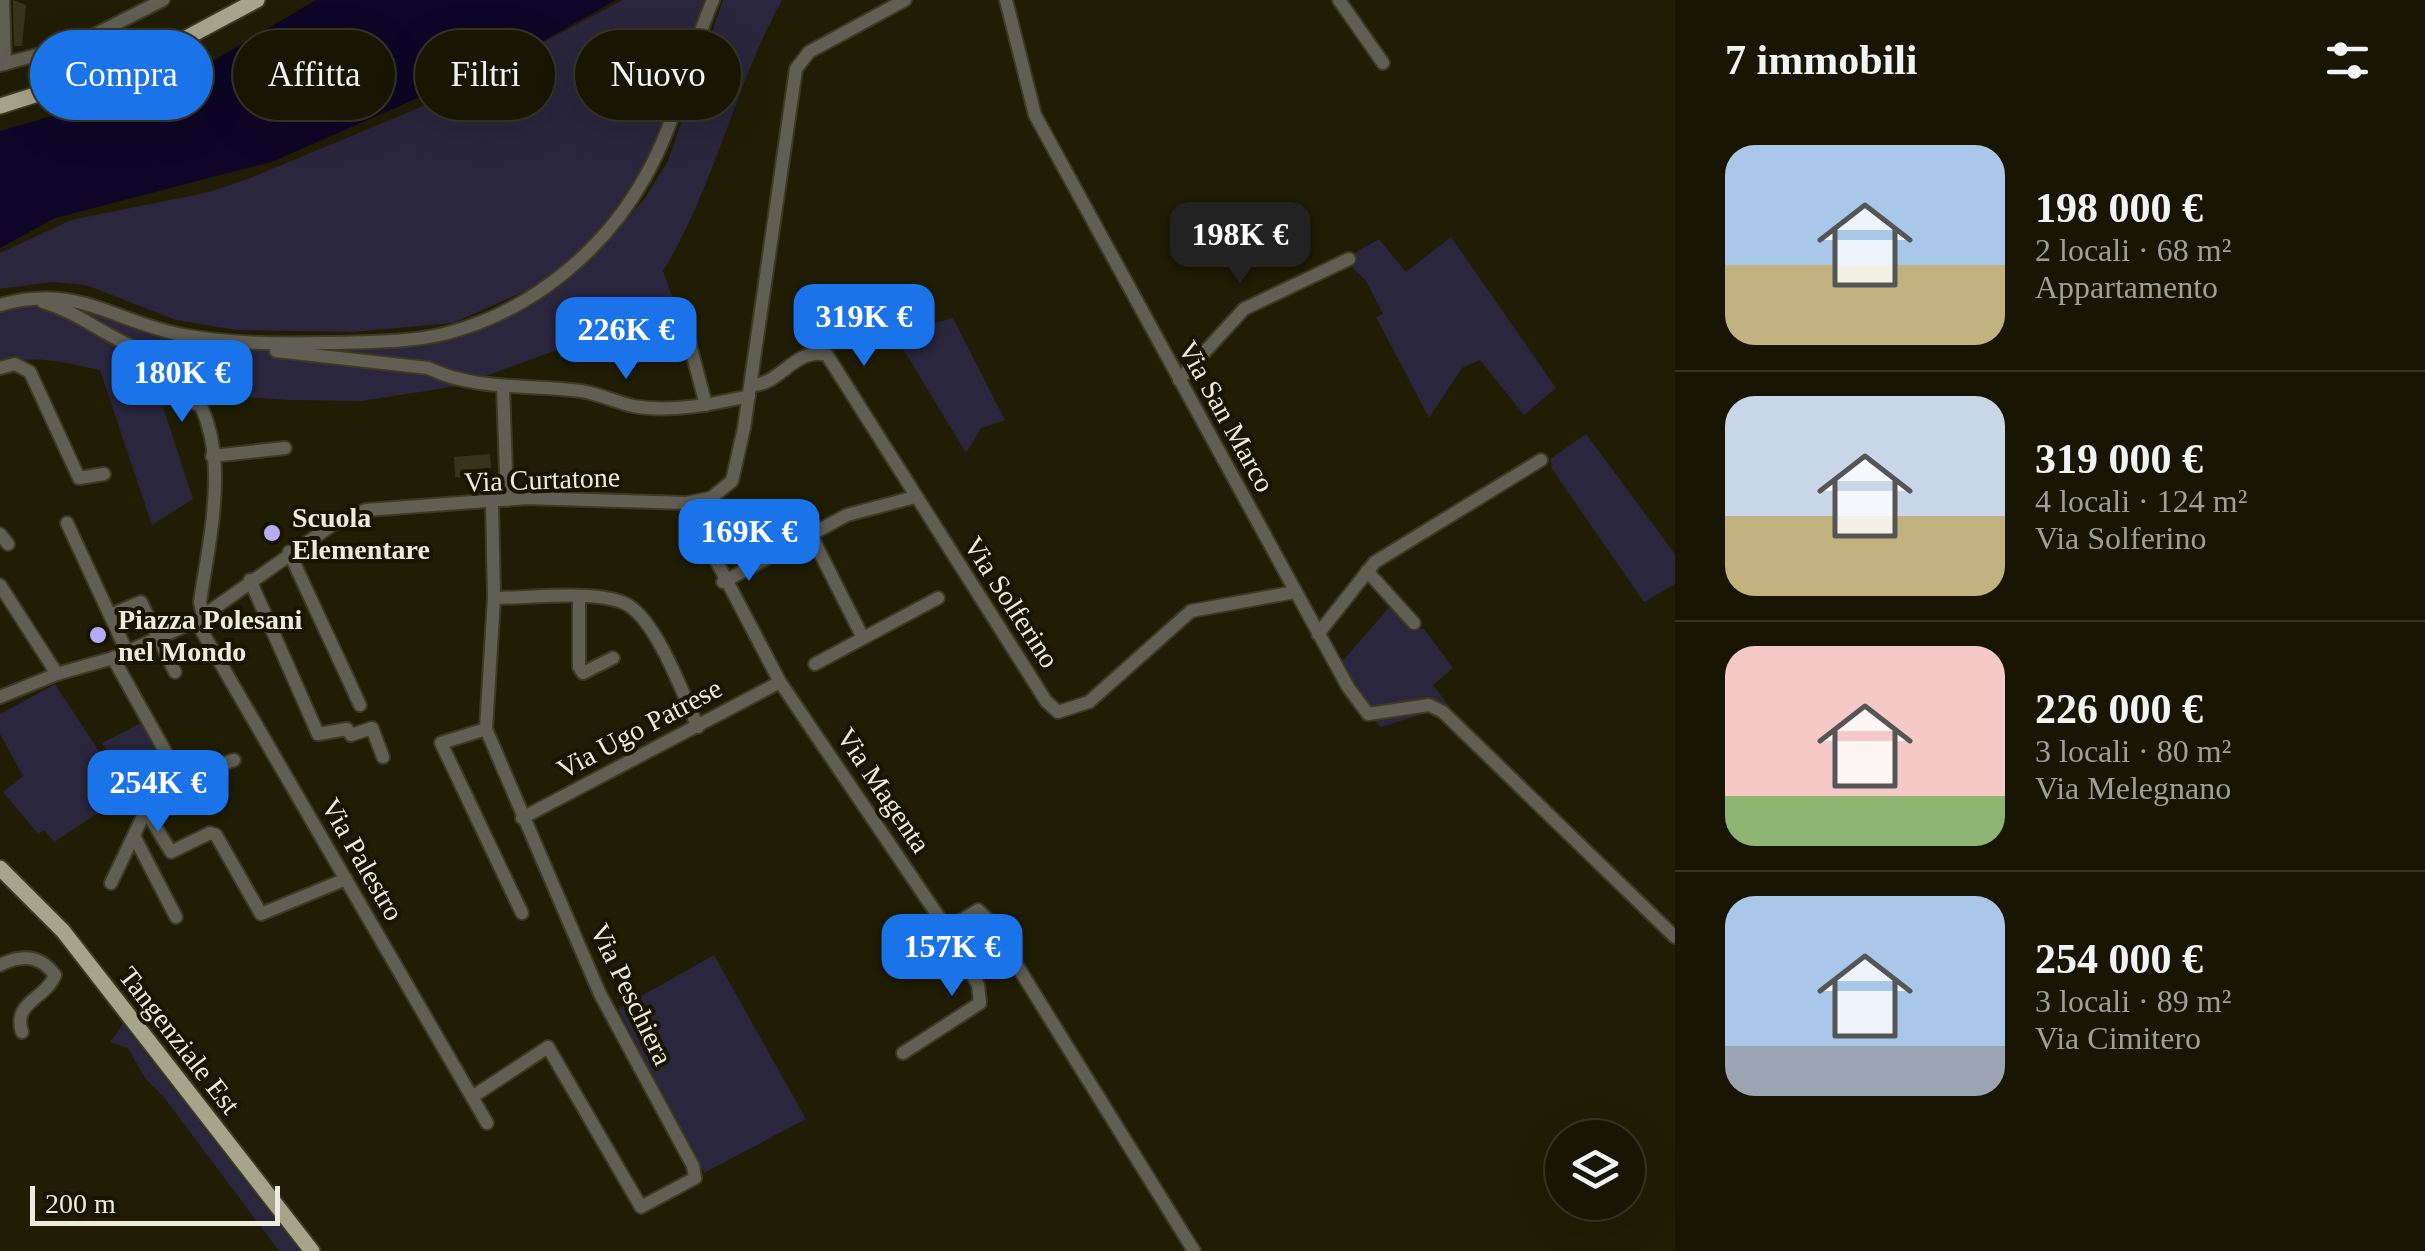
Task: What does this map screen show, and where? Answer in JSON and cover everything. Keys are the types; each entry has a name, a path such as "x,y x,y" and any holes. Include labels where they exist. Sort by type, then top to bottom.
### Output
{"main road":[{"path":"0,106 145,60 257,0"},
{"name":"Tangenziale Est","path":"0,868 55,921 312,1251"}],"street":[{"path":"3,0 3,65 74,45 163,0"},
{"path":"0,304 31,298 72,298 180,335 255,344 386,341 448,333 514,307 566,272 626,210 664,138 713,0"},
{"name":"Via Curtatone","path":"0,697 158,640 199,618 332,524 366,510 500,501 686,503 711,498 732,480 750,391 796,70 809,52 905,0"},
{"name":"Via San Marco","path":"1006,0 1035,115 1318,634 1368,714 1429,705 1442,712 1675,937"},
{"path":"1339,0 1383,64"},
{"path":"1179,380 1244,309 1349,259"},
{"path":"31,298 94,322 121,342 171,365 196,404 218,488 199,618"},
{"path":"680,307 706,405"},
{"path":"255,344 272,350 428,368 446,376 503,386 582,391 636,406 706,405 750,391"},
{"name":"Via Solferino","path":"750,391 812,353 827,355 1046,701 1058,712 1090,702 1191,611 1295,592"},
{"path":"0,368 15,364 30,372 79,478 104,474"},
{"name":"Via Peschiera","path":"472,1097 548,1047 642,1207 695,1178 600,994 486,729 503,386"},
{"path":"212,456 285,448"},
{"path":"1318,634 1367,571 1423,529 1541,460"},
{"path":"723,582 847,515 915,497"},
{"name":"Via Magenta","path":"686,503 723,582 780,682 947,929 978,985 980,1003 903,1053"},
{"path":"67,523 128,652"},
{"path":"810,533 863,638"},
{"path":"290,552 360,705"},
{"path":"1367,571 1414,623"},
{"path":"250,580 318,734 347,729 351,735 372,728 383,756"},
{"path":"0,585 57,674"},
{"path":"494,598 614,600 642,616 698,727"},
{"path":"579,598 578,666 582,673 613,658"},
{"path":"814,664 938,598"},
{"path":"110,615 141,602 176,672"},
{"name":"Via Palestro","path":"199,618 487,1123"},
{"path":"111,882 170,760 112,658"},
{"name":"Via Ugo Patrese","path":"522,818 780,682"},
{"path":"486,729 441,743 522,913"},
{"path":"166,768 194,774 234,760"},
{"path":"146,811 171,852 210,833 216,835 260,914 346,879"},
{"path":"134,836 176,917"},
{"path":"947,929 978,910 990,922 1194,1251"},
{"path":"0,965 19,957 34,958 55,975 49,989 25,1004 20,1015 22,1032"}],"shaded area":[{"path":"316,0 616,0 555,34 555,30 415,30 415,99 395,108 395,30 265,30"},
{"path":"623,0 710,0 700,30 575,30 575,120 665,120 635,191 583,250 532,288 453,323 352,332 236,330 176,320 86,285 53,282 0,289 0,253 71,220 210,192 415,110 415,120 555,120 555,36"},
{"path":"723,0 782,0 741,90 741,30 713,30"},
{"path":"233,49 233,120 368,120 274,161 55,218 0,248 0,131 38,120 213,120 213,61"},
{"path":"682,120 730,120 697,205 663,271 674,301 613,324 610,315 565,347 458,386 362,401 196,394 156,385 193,499 152,525 100,370 38,359 0,365 0,303 53,295 173,333 235,343 457,335 537,299 591,260 645,198 668,161"},
{"path":"1451,237 1556,388 1524,415 1480,360 1462,368 1429,418 1376,317 1383,314 1366,281 1344,259 1379,239 1406,272"},
{"path":"953,318 1005,420 981,428 966,453 894,334"},
{"path":"1586,434 1675,554 1675,584 1644,602 1552,469 1550,459"},
{"path":"1392,604 1409,628 1424,629 1453,668 1433,685 1449,706 1381,727 1365,713 1340,664"},
{"path":"55,684 117,779 92,799 98,813 54,842 44,830 38,834 3,792 23,776 0,734 0,714"},
{"path":"143,722 165,761 142,806 102,743"},
{"path":"714,955 806,1119 704,1173 618,1009"},
{"path":"123,1024 300,1251 279,1251 163,1096 145,1078 128,1048 110,1042"}],"building":[{"path":"13,0 26,5 22,46 14,46"},
{"path":"490,454 491,468 468,470 467,478 455,477 454,457"}],"place":[{"name":"Scuola Elementare","path":"272,533"},
{"name":"Piazza Polesani nel Mondo","path":"98,635"}]}
